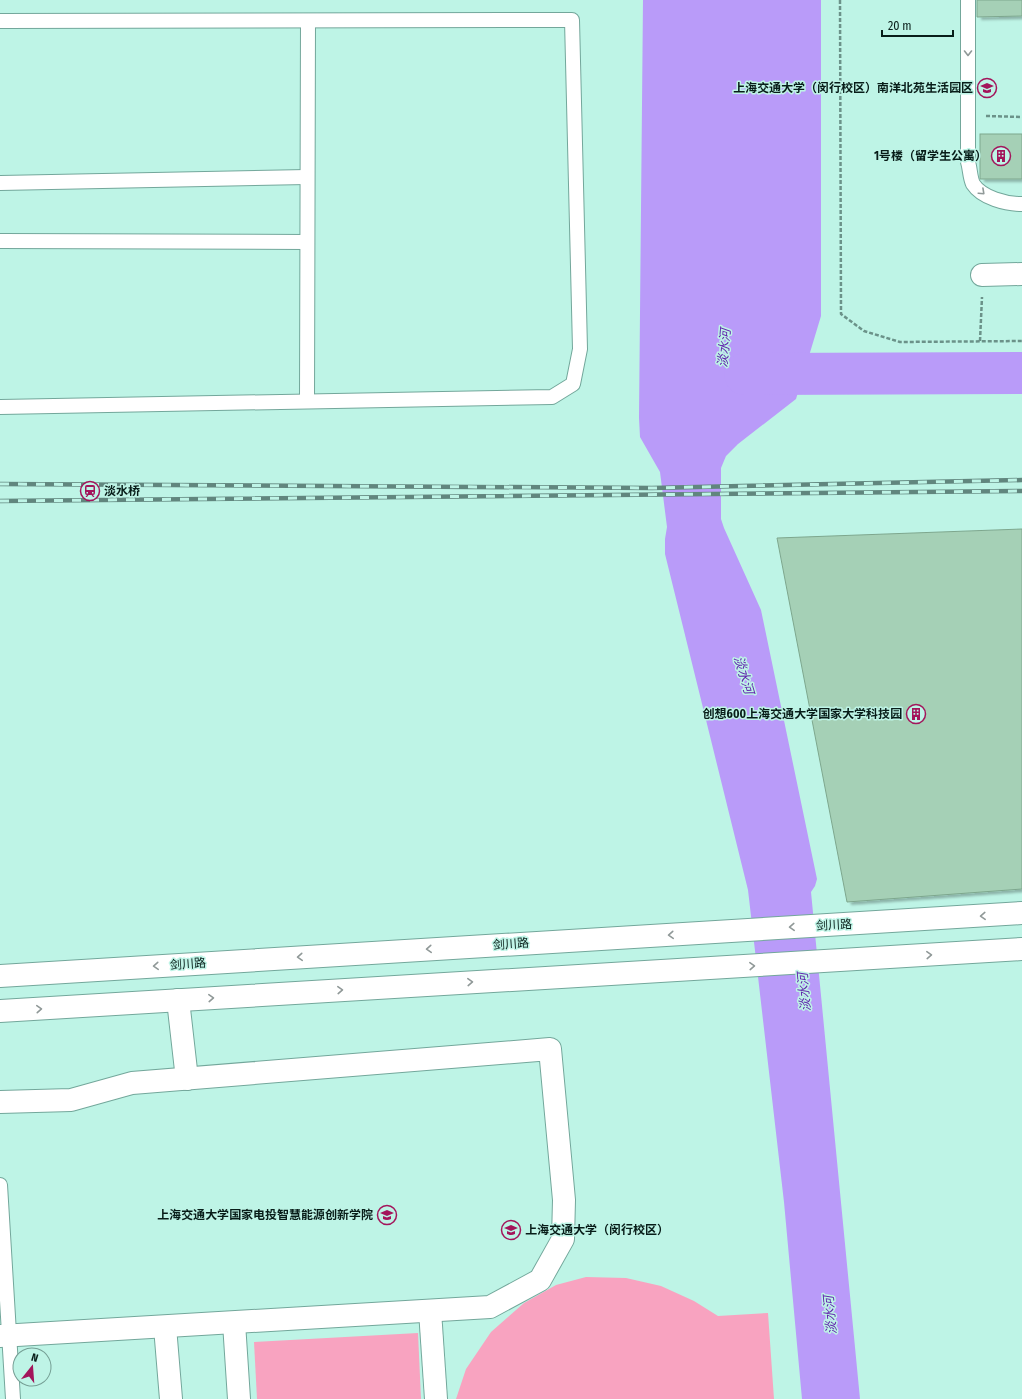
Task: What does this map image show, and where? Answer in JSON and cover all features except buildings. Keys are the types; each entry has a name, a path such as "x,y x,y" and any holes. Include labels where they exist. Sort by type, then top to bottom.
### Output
{"main road":[{"path":"982,275 1022,274"},
{"name":"剑川路","path":"0,976 1022,913"},
{"path":"0,1011 1022,949"},
{"path":"178,1000 187,1079"},
{"path":"0,1102 71,1100 132,1083 550,1049 564,1200 563,1239 540,1280 490,1307 5,1336"},
{"path":"430,1311 436,1399"},
{"path":"234,1323 239,1399"},
{"path":"165,1327 171,1399"}],"lane":[{"path":"968,0 968,162 973,184 987,197 1013,204 1022,204"},
{"path":"0,21 572,20 580,350 573,384 552,398 0,407"},
{"path":"307,401 308,21"},
{"path":"0,183 307,177"},
{"path":"0,241 307,242"},
{"path":"0,1185 5,1336 13,1399"}],"path":[{"path":"840,0 841,314 864,331 900,342 1022,341"},
{"path":"968,115 1022,117"},
{"path":"980,341 982,275"}],"shaded area":[{"path":"586,1277 626,1278 661,1286 694,1301 718,1316 768,1313 774,1399 456,1399 466,1369 491,1332 524,1303 556,1285"},
{"path":"418,1333 421,1399 257,1399 254,1342"}],"water":[{"name":"淡水河","path":"643,0 821,0 821,316 796,399 738,444 726,456 721,468 721,519 761,610 817,879 811,892 860,1399 802,1399 784,1202 748,890 665,554 667,527 660,472 640,437"}],"waterway":[{"path":"745,374 1022,373"}],"railway":[{"path":"0,484 652,488 1022,480"},
{"path":"0,501 1022,491"}],"place":[{"name":"上海交通大学（闵行校区）南洋北苑生活园区","path":"987,88"},
{"name":"1号楼（留学生公寓）","path":"1001,156"},
{"name":"淡水桥","path":"90,491"},
{"name":"创想600上海交通大学国家大学科技园","path":"916,714"},
{"name":"上海交通大学国家电投智慧能源创新学院","path":"387,1215"},
{"name":"上海交通大学（闵行校区）","path":"511,1230"}]}
